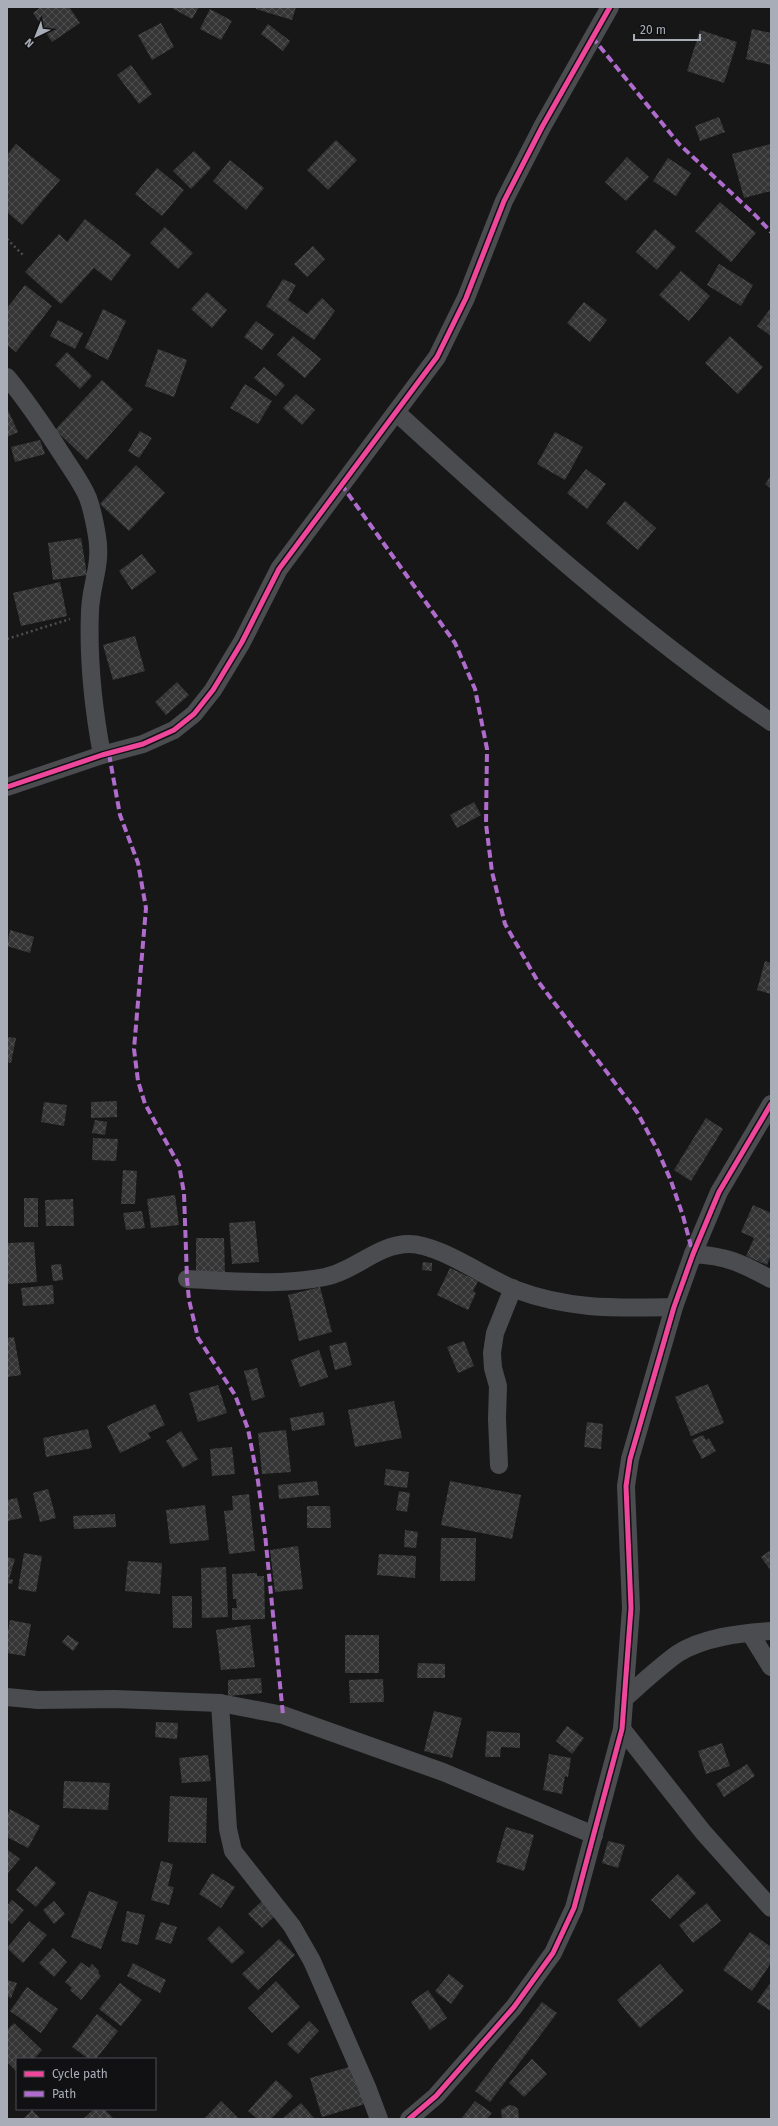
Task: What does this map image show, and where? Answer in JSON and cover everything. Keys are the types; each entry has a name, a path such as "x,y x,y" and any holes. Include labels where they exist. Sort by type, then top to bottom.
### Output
{"street":[{"path":"7,787 102,755 143,744 174,730 194,714 217,684 242,642 279,569 437,357 452,330 481,264 504,201 542,127 610,7"},
{"path":"7,377 29,403 88,497 97,535 99,552 98,572 90,612 88,638 93,695 102,755"},
{"path":"396,412 475,485 599,594 700,672 771,722"},
{"path":"409,2119 436,2096 514,2007 553,1953 574,1908 622,1729 631,1608 626,1486 630,1459 674,1307 693,1254 719,1192 771,1104"},
{"path":"186,1279 271,1283 326,1276 352,1267 391,1246 410,1244 432,1249 513,1288 545,1299 581,1307 674,1307"},
{"path":"693,1254 716,1255 731,1259 771,1279"},
{"path":"499,1465 497,1419 498,1386 493,1368 492,1353 495,1333 513,1288"},
{"path":"625,1698 677,1654 693,1646 724,1637 771,1631"},
{"path":"750,1633 771,1666"},
{"path":"7,1697 38,1700 115,1699 220,1703 283,1715 442,1772 594,1835"},
{"path":"220,1703 228,1829 233,1851 292,1926 312,1961 368,2087 379,2119"},
{"path":"622,1729 703,1832 771,1908"}],"path":[{"path":"7,239 24,256"},
{"path":"7,639 90,612"}],"building":[{"path":"41,7 69,7 80,23 52,42 33,13"},
{"path":"170,7 199,7 192,19"},
{"path":"256,7 296,7 292,20 256,9"},
{"path":"210,9 232,21 221,40 200,29"},
{"path":"161,23 174,47 152,60 138,35"},
{"path":"268,24 290,41 283,51 261,34"},
{"path":"752,29 771,33 771,65 746,59"},
{"path":"700,30 737,42 724,83 687,71"},
{"path":"131,65 152,94 139,104 117,75"},
{"path":"719,117 725,132 700,141 695,126"},
{"path":"336,140 357,160 328,190 307,170"},
{"path":"16,144 60,180 22,225 7,212 7,155"},
{"path":"771,144 771,191 744,198 732,154"},
{"path":"194,151 211,168 191,189 173,171"},
{"path":"627,157 649,177 626,201 605,182"},
{"path":"668,158 691,173 676,196 653,181"},
{"path":"230,160 264,188 246,210 213,181"},
{"path":"157,168 184,190 162,216 135,194"},
{"path":"720,202 756,233 731,262 695,231"},
{"path":"85,219 131,255 111,281 94,268 61,304 25,272 59,234 67,242"},
{"path":"165,227 193,253 178,269 150,243"},
{"path":"655,229 676,247 657,270 636,252"},
{"path":"313,246 325,259 307,277 294,264"},
{"path":"719,264 753,285 741,306 707,285"},
{"path":"681,271 710,296 689,321 659,295"},
{"path":"283,279 296,285 288,300 307,314 322,298 335,311 314,340 266,306"},
{"path":"25,285 52,306 16,352 7,345 7,308"},
{"path":"207,292 227,310 212,328 191,309"},
{"path":"584,302 607,320 590,342 567,323"},
{"path":"771,308 771,336 757,326"},
{"path":"103,309 126,321 108,360 85,348"},
{"path":"58,320 83,333 75,349 50,336"},
{"path":"256,321 274,334 262,350 244,337"},
{"path":"293,336 321,359 305,378 277,355"},
{"path":"730,336 763,367 738,394 705,363"},
{"path":"158,349 187,360 174,397 145,386"},
{"path":"67,352 92,376 80,389 55,365"},
{"path":"264,367 285,385 276,396 254,378"},
{"path":"102,380 133,409 87,460 55,430"},
{"path":"245,384 272,401 258,424 230,408"},
{"path":"296,394 315,410 302,425 283,408"},
{"path":"7,408 18,432 7,437"},
{"path":"140,431 152,438 139,458 128,451"},
{"path":"555,432 583,447 565,480 537,464"},
{"path":"40,440 45,454 15,462 11,447"},
{"path":"136,465 165,493 129,531 100,504"},
{"path":"586,469 606,484 587,509 567,493"},
{"path":"771,476 771,489 765,484"},
{"path":"625,501 656,528 638,550 606,523"},
{"path":"81,538 87,575 53,580 48,543"},
{"path":"142,554 156,572 132,590 119,571"},
{"path":"60,582 67,616 21,626 13,593"},
{"path":"135,636 145,671 113,680 103,645"},
{"path":"177,682 189,695 166,715 155,702"},
{"path":"474,802 481,815 457,828 450,815"},
{"path":"10,930 34,937 30,953 7,946"},
{"path":"765,961 771,963 771,994 757,990"},
{"path":"7,1037 16,1038 11,1063 7,1062"},
{"path":"117,1101 117,1117 91,1118 91,1102"},
{"path":"44,1102 67,1105 64,1126 41,1122"},
{"path":"706,1118 723,1129 691,1181 674,1170"},
{"path":"95,1120 107,1122 105,1135 92,1133"},
{"path":"93,1138 118,1139 116,1161 92,1160"},
{"path":"123,1170 137,1171 135,1204 121,1204"},
{"path":"175,1195 179,1225 151,1228 147,1199"},
{"path":"24,1198 38,1198 38,1227 24,1227"},
{"path":"73,1199 74,1226 46,1226 45,1200"},
{"path":"753,1205 771,1213 771,1255 767,1265 746,1256 754,1238 741,1232"},
{"path":"142,1211 145,1228 126,1230 123,1213"},
{"path":"255,1221 259,1262 232,1264 229,1223"},
{"path":"196,1238 224,1238 225,1275 196,1275"},
{"path":"34,1242 37,1282 7,1284 7,1243"},
{"path":"423,1262 432,1263 432,1271 422,1270"},
{"path":"61,1264 63,1280 53,1281 51,1265"},
{"path":"450,1268 478,1281 473,1291 476,1293 468,1310 437,1295"},
{"path":"53,1285 54,1304 23,1306 21,1288"},
{"path":"320,1287 332,1332 299,1341 288,1295"},
{"path":"14,1337 21,1375 7,1377 7,1338"},
{"path":"464,1341 474,1366 458,1373 447,1347"},
{"path":"346,1342 352,1365 335,1370 329,1346"},
{"path":"319,1350 328,1377 300,1387 291,1360"},
{"path":"257,1368 265,1397 252,1401 244,1371"},
{"path":"708,1384 724,1423 691,1436 675,1397"},
{"path":"218,1385 227,1413 198,1422 189,1393"},
{"path":"394,1401 402,1438 355,1447 348,1410"},
{"path":"155,1404 165,1425 148,1433 151,1438 120,1453 107,1426"},
{"path":"323,1412 325,1425 292,1431 290,1418"},
{"path":"587,1422 603,1424 601,1449 584,1447"},
{"path":"88,1429 92,1448 46,1457 43,1438"},
{"path":"286,1430 291,1472 262,1474 258,1433"},
{"path":"181,1431 198,1459 183,1468 166,1441"},
{"path":"703,1435 706,1440 709,1438 716,1451 702,1459 692,1440"},
{"path":"232,1447 235,1474 212,1476 210,1449"},
{"path":"386,1469 409,1472 407,1488 384,1485"},
{"path":"317,1481 319,1495 279,1499 278,1485"},
{"path":"450,1481 521,1495 512,1539 441,1525"},
{"path":"48,1489 56,1518 40,1522 33,1493"},
{"path":"399,1491 410,1493 407,1512 396,1510"},
{"path":"249,1494 255,1551 229,1554 224,1511 233,1510 232,1496"},
{"path":"17,1498 22,1518 7,1521 7,1500"},
{"path":"205,1505 209,1540 170,1544 166,1510"},
{"path":"307,1506 330,1506 331,1528 307,1528"},
{"path":"115,1514 116,1527 74,1529 73,1516"},
{"path":"405,1530 418,1532 416,1548 404,1547"},
{"path":"441,1538 476,1538 475,1581 440,1581"},
{"path":"298,1546 303,1589 275,1592 270,1550"},
{"path":"771,1550 771,1571 761,1557"},
{"path":"24,1553 42,1556 36,1592 18,1589"},
{"path":"379,1554 416,1556 415,1578 377,1575"},
{"path":"7,1557 15,1559 9,1579 13,1580 12,1584 7,1583"},
{"path":"128,1561 162,1563 160,1594 125,1591"},
{"path":"226,1567 228,1617 202,1618 201,1568"},
{"path":"257,1573 257,1576 264,1576 265,1619 232,1620 232,1608 237,1608 236,1599 233,1599 232,1574"},
{"path":"172,1596 192,1596 192,1628 173,1628"},
{"path":"10,1620 31,1624 25,1656 7,1653 7,1636"},
{"path":"250,1625 255,1667 221,1670 216,1630"},
{"path":"68,1635 79,1643 73,1651 62,1642"},
{"path":"345,1635 379,1635 379,1673 345,1673"},
{"path":"418,1663 445,1664 445,1678 417,1678"},
{"path":"261,1678 262,1693 228,1696 228,1680"},
{"path":"383,1679 384,1702 350,1703 349,1680"},
{"path":"434,1711 462,1718 452,1758 424,1751"},
{"path":"156,1722 178,1723 177,1739 155,1737"},
{"path":"567,1726 584,1738 572,1754 556,1741"},
{"path":"487,1731 520,1733 520,1748 501,1747 500,1757 485,1757"},
{"path":"722,1743 730,1766 706,1774 698,1751"},
{"path":"549,1754 571,1758 568,1777 565,1776 562,1794 543,1790"},
{"path":"208,1755 211,1781 182,1783 179,1758"},
{"path":"747,1764 755,1776 724,1797 716,1784"},
{"path":"64,1781 110,1783 108,1810 63,1808"},
{"path":"170,1796 207,1798 206,1843 168,1842"},
{"path":"10,1809 40,1826 28,1848 7,1837 7,1815"},
{"path":"506,1827 534,1835 524,1871 496,1862"},
{"path":"608,1841 625,1845 618,1868 602,1863"},
{"path":"8,1850 20,1859 7,1874 7,1851"},
{"path":"161,1861 173,1864 168,1886 174,1887 169,1905 151,1900"},
{"path":"36,1866 56,1883 36,1907 16,1890"},
{"path":"212,1873 235,1887 221,1908 199,1894"},
{"path":"678,1874 696,1893 670,1919 651,1900"},
{"path":"89,1891 118,1902 101,1949 71,1937"},
{"path":"12,1900 24,1910 12,1924 7,1919 7,1906"},
{"path":"54,1901 65,1914 54,1924 43,1910"},
{"path":"262,1901 275,1916 262,1928 248,1914"},
{"path":"707,1903 721,1921 693,1943 679,1925"},
{"path":"127,1911 145,1915 138,1945 121,1941"},
{"path":"29,1921 47,1935 23,1963 7,1948"},
{"path":"161,1922 177,1927 171,1944 155,1939"},
{"path":"219,1926 245,1952 232,1964 207,1939"},
{"path":"750,1932 771,1947 771,1963 752,1991 723,1970"},
{"path":"279,1939 295,1955 258,1990 242,1974"},
{"path":"53,1948 67,1962 54,1977 39,1963"},
{"path":"81,1962 89,1968 92,1964 99,1971 98,1973 101,1976 81,2000 70,1990 72,1988 65,1982"},
{"path":"133,1963 166,1980 160,1993 127,1976"},
{"path":"660,1964 684,1991 640,2028 617,2000"},
{"path":"449,1974 464,1986 451,2004 435,1991"},
{"path":"7,1980 17,1983 11,1998 7,1996"},
{"path":"276,1981 300,2007 272,2033 248,2008"},
{"path":"771,1982 771,2011 757,2002"},
{"path":"120,1983 142,2000 121,2026 99,2009"},
{"path":"27,1987 58,2009 41,2033 10,2011"},
{"path":"428,1990 447,2018 430,2030 411,2002"},
{"path":"542,2002 557,2013 490,2102 475,2091"},
{"path":"97,2014 118,2031 97,2058 88,2058 72,2047"},
{"path":"309,2021 319,2031 298,2054 287,2044"},
{"path":"14,2023 42,2050 35,2058 16,2058 16,2071 7,2062 7,2030"},
{"path":"532,2059 547,2074 524,2097 509,2083"},
{"path":"353,2066 365,2104 322,2117 310,2078"},
{"path":"276,2080 293,2096 271,2119 257,2119 248,2111"},
{"path":"221,2101 239,2119 204,2119"},
{"path":"475,2101 492,2113 487,2119 461,2119"},
{"path":"301,2103 315,2119 282,2119"},
{"path":"509,2105 518,2109 519,2119 502,2119 501,2110"},
{"path":"32,2110 41,2119 23,2119"},
{"path":"93,2110 105,2110 114,2119 83,2119"}],"marked path":[{"path":"592,37 679,144 755,215 771,232"},
{"path":"341,484 455,643 475,689 487,749 486,824 492,872 505,924 537,980 637,1112 658,1151 671,1181 683,1216 693,1254"},
{"path":"109,754 120,815 138,863 146,908 134,1049 138,1081 145,1104 179,1165 184,1193 189,1300 198,1338 235,1395 248,1429 258,1481 265,1534 283,1715"}],"cycle path":[{"path":"7,787 102,755 143,744 174,730 194,714 213,690 242,642 279,569 437,357 466,298 504,201 542,127 610,7"},
{"path":"409,2119 436,2096 514,2007 553,1953 574,1908 622,1729 631,1608 626,1486 630,1459 674,1307 693,1254 719,1192 771,1104"}]}
